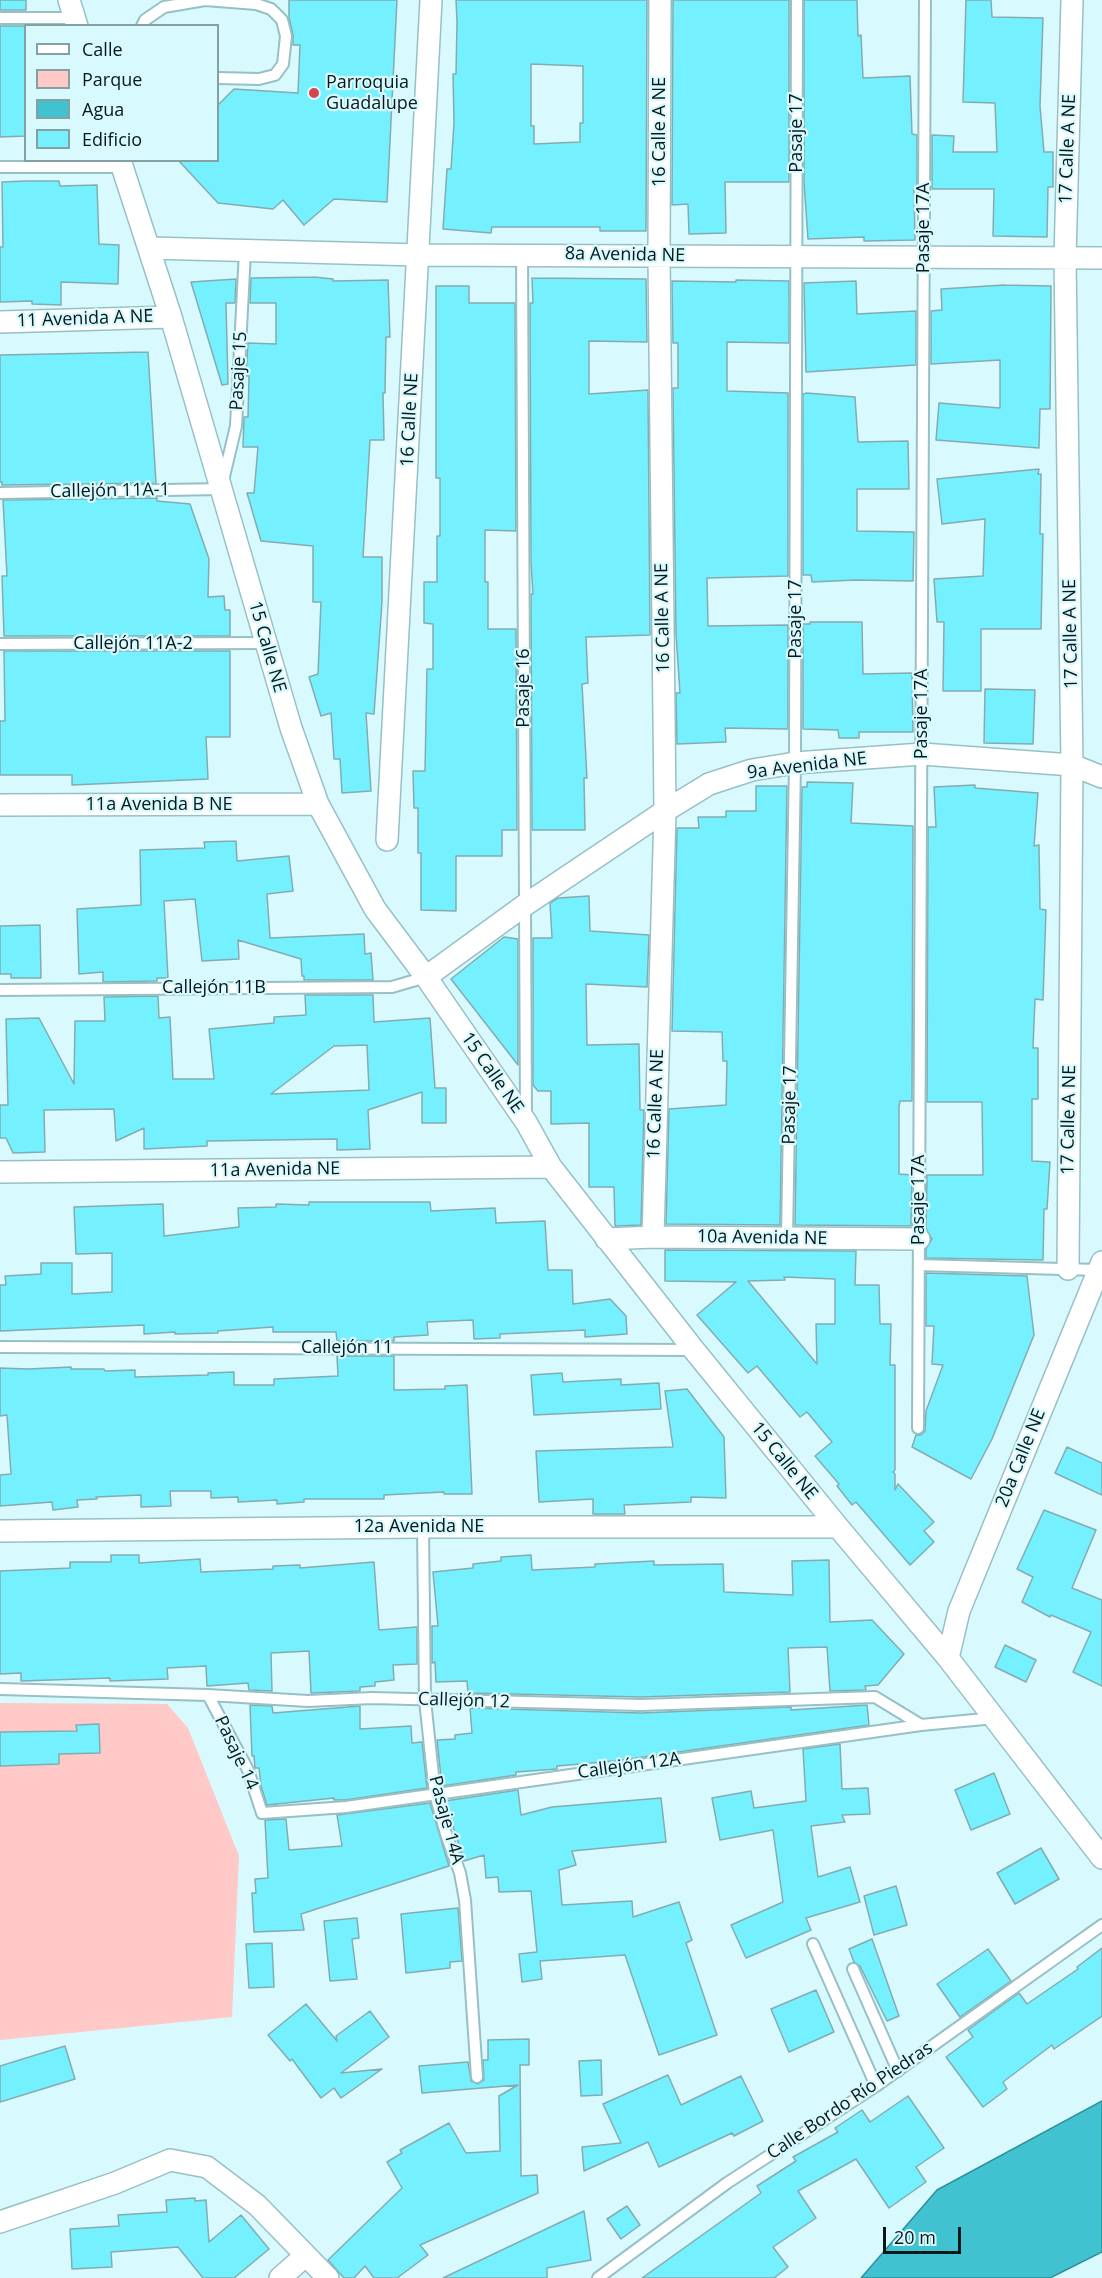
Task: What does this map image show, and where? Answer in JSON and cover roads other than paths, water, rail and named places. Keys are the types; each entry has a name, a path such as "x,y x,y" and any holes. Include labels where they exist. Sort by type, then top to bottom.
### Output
{"street":[{"name":"16 Calle NE","path":"387,840 431,0"},
{"name":"16 Calle A NE","path":"653,1237 665,811 659,256 660,0"},
{"name":"17 Calle A NE","path":"1068,1269 1072,765 1065,258 1072,0"},
{"name":"15 Calle NE","path":"121,164 171,317 291,728 318,804 375,909 426,977 526,1122 551,1167 606,1239 837,1527 948,1658 1102,1858"},
{"name":"8a Avenida NE","path":"149,248 419,255 1102,258"},
{"name":"11 Avenida A NE","path":"0,321 171,317"},
{"name":"9a Avenida NE","path":"426,977 525,905 665,811 709,784 752,770 795,764 922,754 1072,765 1102,777"},
{"name":"11a Avenida B NE","path":"0,805 318,804"},
{"name":"11a Avenida NE","path":"0,1172 551,1167"},
{"name":"10a Avenida NE","path":"606,1239 653,1237 919,1239"},
{"name":"20a Calle NE","path":"948,1658 959,1611 1100,1266"},
{"name":"12a Avenida NE","path":"0,1531 423,1527 837,1527"},
{"path":"0,2222 115,2183 170,2160 207,2167 257,2205 304,2256 328,2278"},
{"path":"280,2278 304,2256"}],"lane":[{"path":"143,24 164,7 205,0 256,4 271,9 282,20 286,36 283,64 275,75 259,79 219,78"},
{"name":"Pasaje 17","path":"787,1238 795,764 797,0"},
{"name":"Pasaje 17A","path":"918,1428 925,0"},
{"path":"0,18 74,15"},
{"path":"0,167 121,164"},
{"name":"Pasaje 15","path":"221,489 236,426 245,250"},
{"name":"Pasaje 16","path":"522,254 526,1122"},
{"name":"Callejón 11A-1","path":"0,493 221,489"},
{"name":"Callejón 11A-2","path":"0,644 266,643"},
{"name":"Callejón 11B","path":"0,990 392,987 426,977"},
{"path":"919,1265 1068,1269 1100,1266"},
{"name":"Callejón 11","path":"0,1347 694,1350"},
{"name":"Pasaje 14A","path":"423,1527 425,1700 435,1794 460,1872 465,1900 477,2077"},
{"name":"Callejón 12","path":"0,1689 208,1695 308,1701 372,1698 641,1705 875,1697 921,1725"},
{"name":"Pasaje 14","path":"208,1695 248,1770 262,1813"},
{"name":"Callejón 12A","path":"262,1813 346,1807 921,1725 995,1718"},
{"name":"Calle Bordo Río Piedras","path":"598,2278 727,2183 898,2071 1102,1925"},
{"path":"813,1944 876,2086"},
{"path":"854,1969 898,2071"}],"water":[{"path":"1102,2101 1102,2252 1050,2278 861,2278 937,2190"}],"place":[{"name":"Parroquia Guadalupe","path":"314,93"}]}
